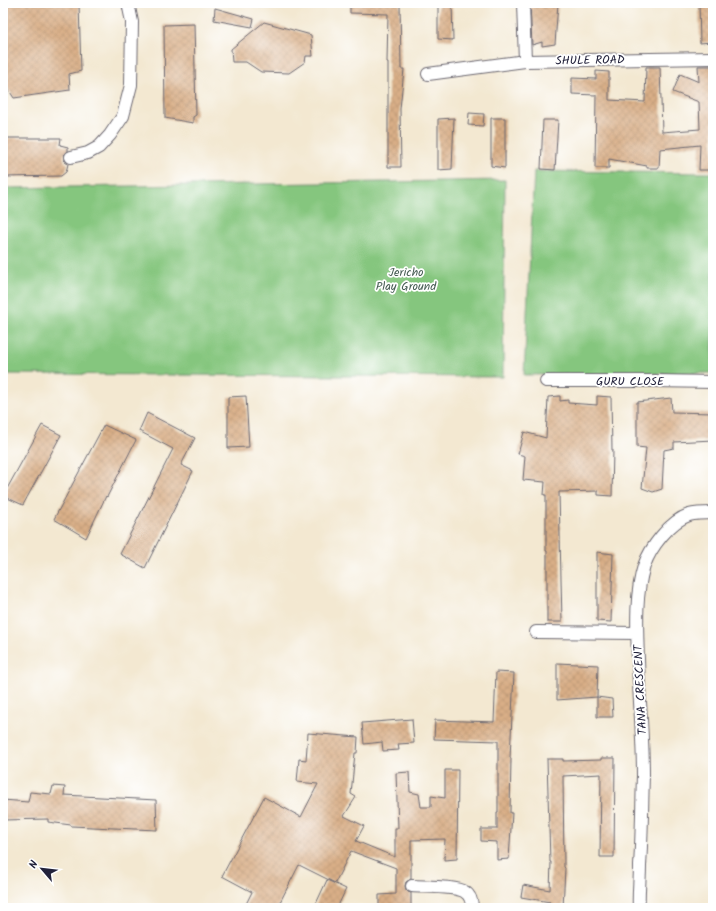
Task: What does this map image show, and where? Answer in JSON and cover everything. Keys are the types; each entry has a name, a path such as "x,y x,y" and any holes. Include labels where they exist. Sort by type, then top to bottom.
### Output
{"street":[{"path":"71,157 88,153 99,147 110,135 123,116 131,85 132,22 128,3"},
{"path":"523,3 526,61"},
{"name":"SHULE ROAD","path":"428,74 526,61 713,58"},
{"name":"GURU CLOSE","path":"546,381 713,382"},
{"name":"TANA CRESCENT","path":"639,908 642,838 642,738 637,633 638,602 644,566 657,541 679,520 689,515 713,513"},
{"path":"536,632 637,633"},
{"path":"412,886 459,889 466,892 472,902 472,908"}],"green space":[{"path":"534,171 713,173 713,373 524,375"},
{"name":"Jericho Play Ground","path":"505,180 503,377 3,374 3,188"}],"building":[{"path":"3,3 79,3 81,71 69,74 70,90 14,98 3,81"},
{"path":"350,3 400,3 401,69 404,69 400,109 401,167 388,167 388,14 350,13"},
{"path":"438,3 452,3 453,40 438,39"},
{"path":"530,3 558,3 555,44 542,46 542,42 532,45"},
{"path":"699,3 712,3 711,42 700,43"},
{"path":"215,8 254,19 252,27 214,20"},
{"path":"264,22 311,35 313,56 306,56 305,62 289,73 261,72 246,62 232,62 231,49"},
{"path":"194,24 196,115 193,117 193,123 165,118 164,25"},
{"path":"698,66 713,66 713,170 699,170 700,145 660,149 659,168 647,168 647,166 609,159 609,168 595,168 596,95 572,94 572,78 596,79 596,71 609,72 609,100 645,102 646,67 660,67 662,132 700,129 699,102 673,92 680,74 699,82"},
{"path":"469,113 484,114 483,126 468,125"},
{"path":"454,118 452,169 438,170 438,119"},
{"path":"491,118 505,118 505,168 491,166"},
{"path":"543,120 558,120 555,170 541,169"},
{"path":"3,138 61,138 60,145 68,147 68,151 64,155 65,162 68,164 66,172 61,176 3,177"},
{"path":"246,396 249,447 228,448 228,397"},
{"path":"560,396 560,401 568,400 568,403 597,405 597,396 611,397 613,450 612,496 598,495 598,491 559,492 562,622 547,622 545,482 523,480 525,456 518,454 524,432 546,438 548,397"},
{"path":"671,398 672,412 713,413 713,440 674,442 674,448 664,450 662,489 653,492 642,488 646,448 637,447 637,402"},
{"path":"147,413 195,438 181,465 193,471 145,568 120,554 173,449 139,431"},
{"path":"42,425 61,435 23,505 3,496"},
{"path":"104,425 136,440 107,497 106,496 86,538 54,519"},
{"path":"597,552 613,554 611,622 597,621"},
{"path":"557,663 598,665 597,697 557,700"},
{"path":"496,672 514,673 510,758 510,813 512,813 509,859 497,860 497,842 481,841 481,829 497,829 498,741 434,739 435,720 494,722"},
{"path":"597,697 612,699 613,717 597,717"},
{"path":"412,719 414,743 398,744 399,750 383,751 382,742 364,744 362,723"},
{"path":"308,733 358,737 351,794 356,797 344,816 364,826 356,841 395,857 395,828 398,828 396,773 409,772 410,792 419,794 421,807 431,807 431,796 445,798 445,770 458,770 457,859 444,860 445,839 411,840 411,879 406,882 405,886 406,890 411,893 411,908 379,908 379,895 396,894 396,868 351,851 335,883 299,865 277,908 244,908 252,892 222,876 264,797 301,817 318,784 297,782 299,759 306,760"},
{"path":"601,758 615,758 614,857 600,857 601,774 563,776 565,868 563,908 549,908 550,902 521,897 523,885 550,890 551,862 547,759 563,759 563,761 601,760"},
{"path":"53,786 65,787 64,795 156,800 157,830 71,826 48,822 48,819 3,820 3,800 28,802 30,792 51,794"},
{"path":"327,880 346,889 337,908 314,908"}]}
